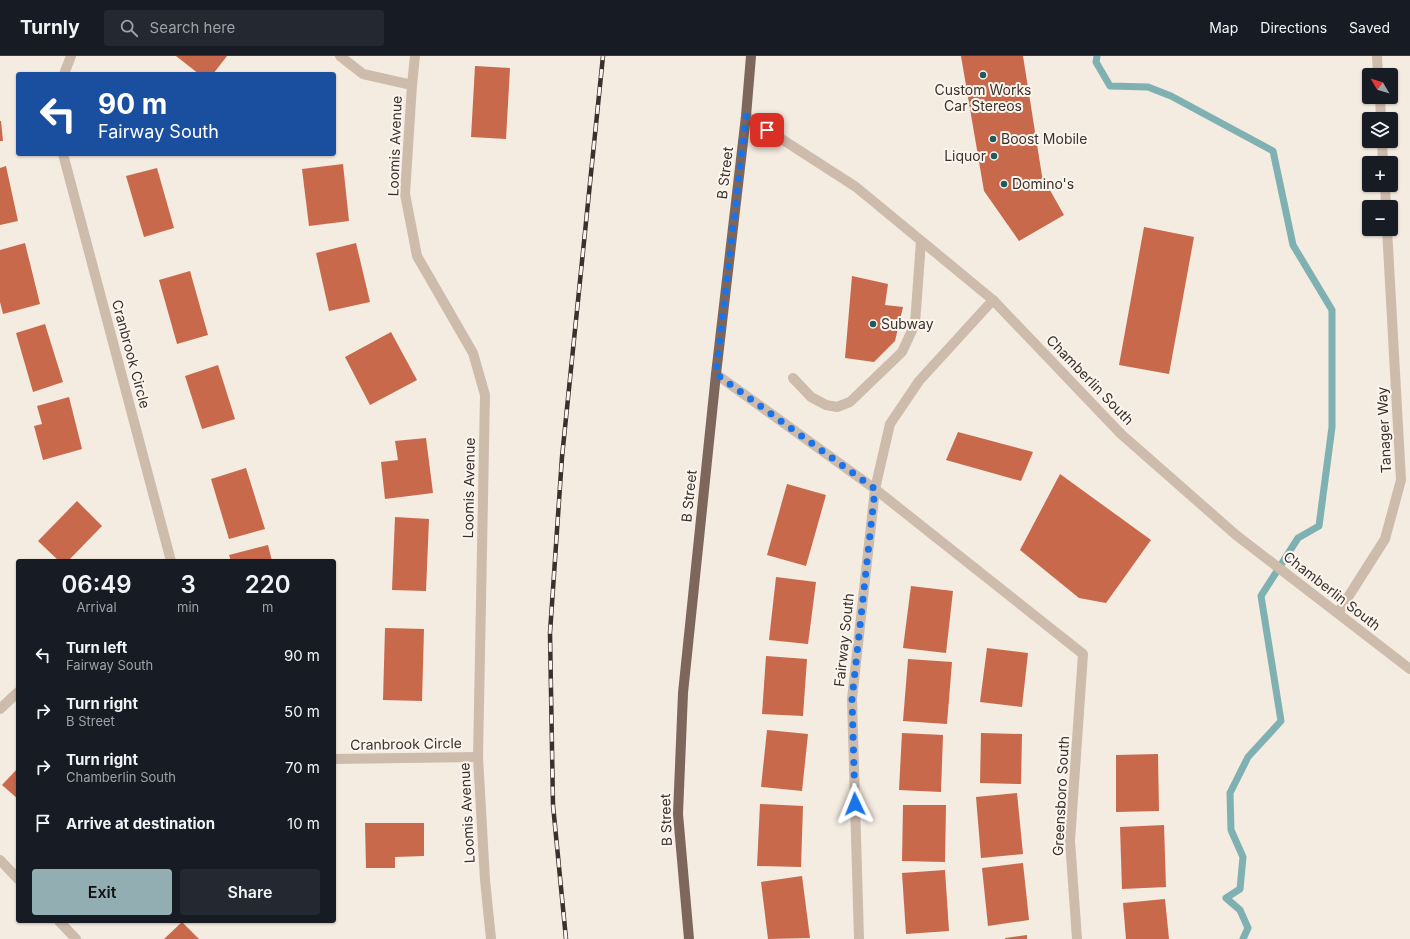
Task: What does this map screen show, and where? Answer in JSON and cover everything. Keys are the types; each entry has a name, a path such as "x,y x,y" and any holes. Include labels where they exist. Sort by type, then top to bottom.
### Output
{"main road":[{"name":"B Street","path":"689,939 678,814 683,700 716,374 746,116 751,56"}],"street":[{"path":"65,72 71,56"},
{"path":"340,56 363,74 412,85"},
{"name":"Loomis Avenue","path":"415,56 405,194 417,256 473,354 485,395 478,758 485,880 491,939"},
{"path":"1377,56 1378,68"},
{"name":"Chamberlin South","path":"746,116 856,187 993,300 1121,434 1236,534 1410,669"},
{"name":"Cranbrook Circle","path":"65,156 170,559"},
{"name":"Tanager Way","path":"1338,612 1385,539 1401,480 1387,236"},
{"path":"793,378 811,396 826,405 837,407 850,402 902,352 915,324 921,241"},
{"name":"Fairway South","path":"859,939 852,699 875,489 890,424 920,381 993,300"},
{"path":"716,374 875,489"},
{"name":"Greensboro South","path":"875,489 1084,654 1070,841 1077,939"},
{"path":"0,709 16,694"},
{"name":"Cranbrook Circle","path":"336,759 478,758"},
{"path":"0,860 16,877"},
{"path":"61,923 76,939"}],"building":[{"path":"176,56 227,56 215,72 196,72"},
{"path":"961,56 1023,56 1042,176 1064,215 1019,241 984,191"},
{"path":"475,66 510,68 506,139 471,137"},
{"path":"1,121 3,141 0,141"},
{"path":"343,164 349,221 309,226 302,169"},
{"path":"6,166 18,221 0,225 0,168"},
{"path":"157,168 174,228 144,237 126,176"},
{"path":"1144,227 1194,237 1169,374 1119,365"},
{"path":"25,243 40,304 3,314 0,302 0,250"},
{"path":"356,243 370,302 329,311 316,253"},
{"path":"190,271 208,335 177,344 159,280"},
{"name":"Subway","path":"852,276 888,284 885,305 903,307 895,341 874,362 845,358"},
{"path":"45,324 63,382 33,392 16,333"},
{"path":"391,332 417,380 370,405 345,357"},
{"path":"218,365 235,419 202,429 185,376"},
{"path":"69,397 82,449 43,460 34,426 42,424 37,406"},
{"path":"958,432 1033,452 1021,481 946,460"},
{"path":"426,438 433,493 385,499 381,462 398,460 395,441"},
{"path":"246,468 265,529 229,539 211,479"},
{"path":"1060,474 1151,540 1106,603 1079,598 1020,550"},
{"path":"787,484 826,495 806,566 767,555"},
{"path":"77,501 102,526 70,559 57,559 38,541"},
{"path":"395,517 429,519 426,591 392,590"},
{"path":"268,545 272,559 230,559 229,555"},
{"path":"776,577 816,582 808,644 769,640"},
{"path":"911,586 953,591 946,653 903,648"},
{"path":"385,628 424,629 422,701 383,700"},
{"path":"987,648 1028,653 1022,707 980,702"},
{"path":"766,656 807,659 803,716 762,714"},
{"path":"908,659 952,662 947,724 903,721"},
{"path":"767,730 808,734 802,791 761,787"},
{"path":"902,733 943,735 941,792 899,790"},
{"path":"981,733 1022,734 1021,784 980,783"},
{"path":"1158,754 1159,811 1116,812 1116,755"},
{"path":"16,770 16,797 2,785"},
{"path":"1017,793 1023,854 981,858 976,797"},
{"path":"760,804 803,806 801,867 757,866"},
{"path":"903,805 946,805 945,862 902,861"},
{"path":"365,823 424,823 424,856 395,857 395,868 366,868"},
{"path":"1164,825 1166,887 1122,889 1120,827"},
{"path":"1023,863 1029,920 988,926 982,868"},
{"path":"945,870 949,931 906,934 902,873"},
{"path":"802,876 810,938 768,939 761,882"},
{"path":"1165,899 1169,939 1126,939 1123,903"},
{"path":"181,923 183,923 199,939 164,939"},
{"path":"1027,935 1027,939 1005,939 1005,938"}],"waterway":[{"path":"1097,56 1096,62 1110,86 1148,87 1171,96 1273,151 1293,245 1332,310 1332,427 1319,526 1298,538 1261,596 1281,721 1248,757 1230,793 1231,830 1243,857 1240,889 1226,898 1240,910 1248,928 1243,939"}],"railway":[{"path":"566,939 553,805 550,633 562,457 603,56"}],"place":[{"name":"Custom Works Car Stereos","path":"983,75"},
{"name":"Boost Mobile","path":"993,139"},
{"name":"Liquor","path":"994,156"},
{"name":"Domino's","path":"1004,184"},
{"name":"Subway","path":"873,324"}],"route":[{"path":"767,130 746,116 716,374 875,489 852,699 855,804"}]}
